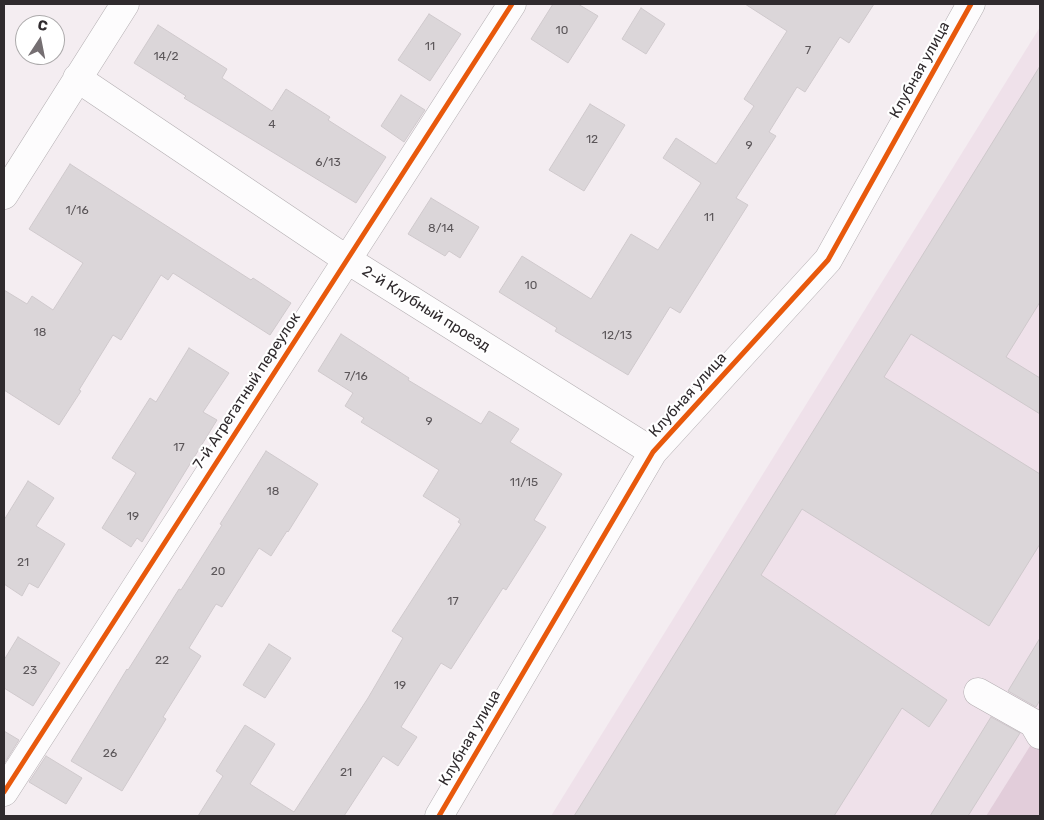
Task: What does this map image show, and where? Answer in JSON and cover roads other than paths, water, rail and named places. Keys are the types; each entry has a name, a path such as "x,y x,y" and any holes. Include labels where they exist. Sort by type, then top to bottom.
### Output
{"street":[{"path":"4,194 125,4"},
{"name":"7-й Агрегатный переулок","path":"4,792 512,4"},
{"name":"Клубная улица","path":"439,816 653,452 828,260 971,4"},
{"name":"2-й Клубный проезд","path":"77,78 346,259 653,452"},
{"path":"978,692 1033,723 1040,734"}]}
